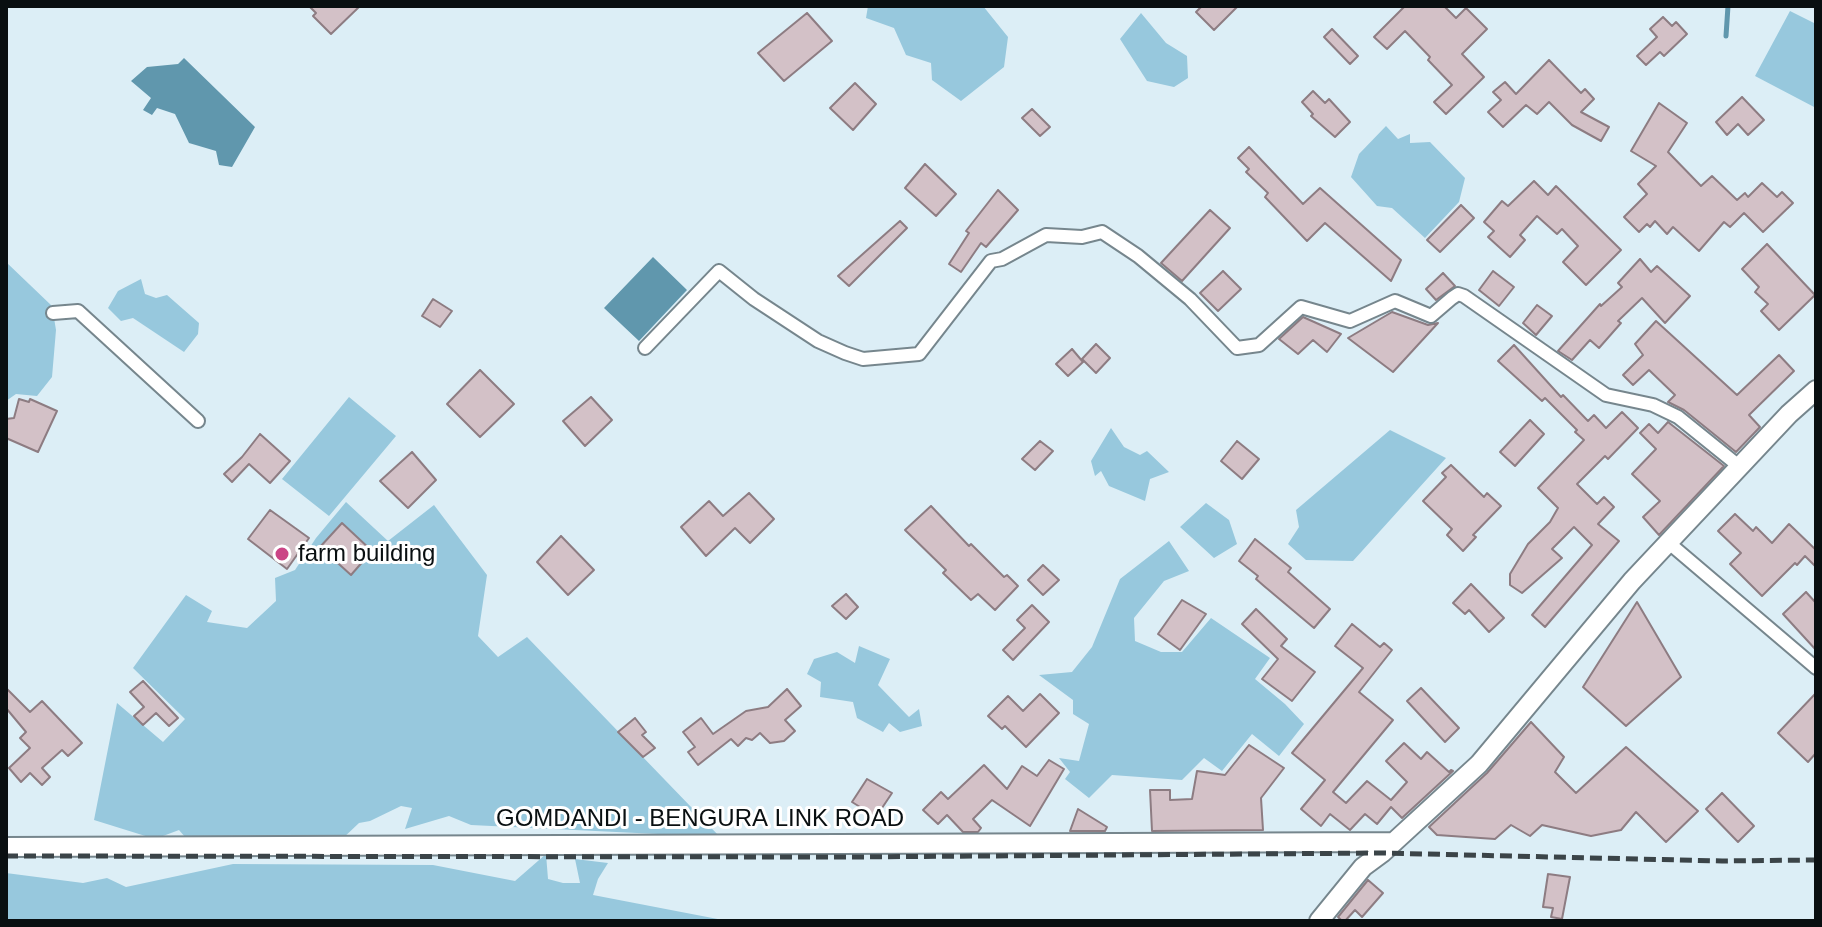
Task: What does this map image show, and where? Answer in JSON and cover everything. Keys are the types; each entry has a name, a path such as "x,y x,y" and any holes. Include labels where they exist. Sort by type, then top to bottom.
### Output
{"main road":[{"path":"1319,921 1363,867 1479,764 1632,581 1816,390"},
{"name":"GOMDANDI - BENGURA LINK ROAD","path":"6,847 1394,842"}],"street":[{"path":"645,348 719,271 754,299 818,341 845,353 863,359 919,354 991,261 1002,259 1046,235 1082,237 1102,232 1138,256 1190,299 1237,348 1259,345 1301,307 1354,320 1395,301 1431,316 1458,294 1464,296 1606,395 1653,405 1678,417 1740,467"},
{"path":"53,313 78,311 198,421"},
{"path":"1669,543 1816,668"}],"shaded area":[{"path":"868,6 983,6 1008,37 1004,67 961,101 932,80 931,63 906,55 894,28 866,18"},
{"path":"1790,11 1816,24 1816,108 1755,76"},
{"path":"1141,13 1166,43 1187,56 1188,78 1174,87 1147,81 1120,39"},
{"path":"184,58 255,127 232,167 219,165 216,151 189,143 175,114 157,108 152,115 143,110 151,98 131,81 147,67 178,64"},
{"path":"1386,126 1398,139 1410,134 1410,143 1430,142 1465,178 1459,202 1425,238 1392,208 1377,206 1351,177 1359,154"},
{"path":"653,257 687,290 639,341 604,308"},
{"path":"6,262 52,306 56,330 52,377 37,396 16,394 6,401"},
{"path":"141,279 145,294 156,298 167,295 199,323 198,334 184,352 133,318 121,321 108,308 118,291"},
{"path":"349,397 396,436 329,516 282,479"},
{"path":"1111,428 1124,447 1140,455 1147,451 1169,472 1150,479 1145,501 1109,486 1101,471 1095,476 1091,461"},
{"path":"1390,430 1446,458 1353,561 1306,560 1288,544 1299,527 1296,510"},
{"path":"346,502 388,541 434,505 487,575 478,636 498,657 527,637 720,837 471,825 449,816 405,829 412,808 401,806 359,823 340,841 185,837 179,830 155,839 94,820 117,703 163,742 185,719 133,668 186,595 212,611 207,622 247,628 276,601 275,578 295,570"},
{"path":"1206,503 1229,520 1237,544 1214,558 1180,527"},
{"path":"1169,541 1189,571 1164,581 1134,618 1135,641 1161,652 1182,652 1211,618 1270,658 1255,679 1304,724 1279,756 1252,734 1222,771 1204,758 1182,780 1112,775 1089,798 1065,779 1070,772 1059,758 1079,761 1089,724 1073,714 1073,700 1039,675 1072,672 1092,647 1120,579"},
{"path":"859,646 890,659 878,685 909,717 919,709 922,726 900,732 889,723 883,732 857,718 853,702 820,697 821,682 807,674 814,659 837,652 855,663"},
{"path":"546,854 548,879 580,883 575,859 608,863 593,895 728,921 6,921 6,873 83,883 107,878 126,887 233,864 433,865 515,881"}],"building":[{"path":"309,6 360,6 331,34 313,16 316,13"},
{"path":"1202,6 1238,6 1214,30 1196,12"},
{"path":"1405,6 1444,6 1456,18 1466,8 1487,29 1462,54 1484,77 1446,114 1434,102 1452,85 1428,60 1430,57 1405,31 1387,49 1374,37"},
{"path":"807,13 832,41 784,81 758,53"},
{"path":"1663,17 1672,26 1676,22 1687,34 1664,56 1660,52 1646,65 1637,56 1657,37 1650,29"},
{"path":"1332,29 1358,56 1350,64 1324,37"},
{"path":"1549,60 1581,93 1585,89 1594,99 1581,112 1609,127 1601,141 1572,125 1549,102 1537,114 1526,105 1503,127 1488,112 1501,100 1493,92 1505,82 1516,94"},
{"path":"855,83 876,104 853,130 830,108"},
{"path":"1313,91 1325,103 1329,99 1350,122 1335,137 1311,116 1313,114 1302,102"},
{"path":"1742,97 1764,120 1748,135 1738,124 1727,135 1716,122"},
{"path":"1659,103 1687,123 1668,152 1701,186 1712,176 1737,200 1745,193 1748,197 1762,183 1777,197 1782,192 1793,203 1763,232 1744,213 1730,227 1724,222 1699,251 1673,227 1667,234 1655,221 1639,232 1624,217 1647,194 1638,184 1656,166 1631,151"},
{"path":"1032,109 1050,127 1040,136 1022,118"},
{"path":"1249,147 1303,204 1320,188 1401,260 1391,281 1325,223 1307,241 1265,197 1268,193 1246,172 1249,169 1238,158"},
{"path":"925,164 956,194 936,216 905,188"},
{"path":"1534,181 1548,195 1556,186 1621,250 1586,285 1563,262 1578,246 1562,229 1557,234 1537,216 1520,235 1525,240 1510,257 1488,237 1494,231 1484,222 1502,201 1508,206"},
{"path":"998,190 1018,210 986,247 981,243 961,272 949,264 969,233 966,231"},
{"path":"1461,205 1474,218 1440,252 1427,240"},
{"path":"1210,210 1230,228 1182,281 1161,263"},
{"path":"900,221 907,228 849,286 838,276"},
{"path":"1767,244 1815,295 1779,330 1761,311 1768,304 1755,292 1759,287 1742,269"},
{"path":"1640,259 1651,272 1657,266 1690,296 1665,323 1642,298 1618,321 1621,323 1599,348 1590,340 1572,360 1558,351 1600,304 1622,287 1618,283"},
{"path":"1223,271 1241,289 1218,311 1200,293"},
{"path":"1493,271 1514,287 1499,306 1479,290"},
{"path":"1443,273 1455,286 1436,300 1426,289"},
{"path":"433,299 452,311 440,327 422,316"},
{"path":"1537,305 1552,316 1536,335 1523,323"},
{"path":"1392,312 1428,325 1438,323 1393,372 1348,338"},
{"path":"1303,317 1341,334 1327,352 1313,340 1298,354 1279,339"},
{"path":"1656,321 1737,395 1779,355 1794,371 1749,415 1760,427 1736,452 1684,410 1668,402 1675,395 1649,370 1633,385 1623,375 1643,355 1635,344"},
{"path":"1096,344 1110,358 1096,373 1082,359"},
{"path":"1514,345 1561,397 1563,395 1588,421 1594,415 1606,428 1622,412 1638,428 1608,459 1605,456 1577,484 1597,504 1604,497 1614,507 1598,524 1619,541 1545,627 1532,615 1592,545 1574,527 1552,549 1562,558 1522,593 1510,585 1510,574 1528,544 1550,522 1558,508 1538,488 1584,440 1545,398 1542,401 1498,361"},
{"path":"1072,349 1083,362 1068,376 1056,364"},
{"path":"480,370 514,404 480,437 447,404"},
{"path":"591,397 612,420 585,446 563,421"},
{"path":"19,399 29,402 30,399 57,411 38,452 6,438 6,419 14,418"},
{"path":"1530,420 1544,434 1515,466 1500,452"},
{"path":"1668,422 1724,466 1659,535 1643,517 1660,501 1632,474 1656,449 1640,433 1649,424 1658,433"},
{"name":"farm building","path":"260,434 290,461 270,483 249,464 232,482 224,474"},
{"path":"1040,441 1053,451 1035,470 1022,459"},
{"path":"1237,441 1259,459 1242,479 1221,461"},
{"path":"412,452 436,480 408,508 380,481"},
{"path":"1451,465 1484,497 1487,493 1501,506 1473,535 1476,537 1463,551 1447,535 1452,529 1423,501 1446,477 1442,473"},
{"path":"749,493 774,519 750,543 735,528 706,556 681,527 709,501 723,516"},
{"path":"931,506 969,546 971,544 1004,577 1007,575 1018,586 995,610 978,594 971,600 905,530"},
{"name":"farm building","path":"270,510 309,538 287,569 248,539"},
{"path":"1735,514 1753,531 1756,527 1772,543 1789,524 1816,550 1816,567 1805,556 1762,596 1730,564 1741,553 1718,531"},
{"path":"342,523 372,551 351,575 320,547"},
{"path":"561,536 594,570 568,595 537,562"},
{"path":"1255,539 1291,568 1288,572 1330,609 1314,628 1239,561"},
{"path":"1043,565 1059,580 1043,595 1028,580"},
{"path":"1471,584 1504,618 1489,632 1469,610 1465,614 1453,603"},
{"path":"1806,592 1816,603 1816,650 1783,614"},
{"path":"846,594 858,607 846,619 832,606"},
{"path":"1182,600 1206,614 1180,650 1158,634"},
{"path":"1637,602 1681,677 1626,726 1583,687"},
{"path":"1032,605 1049,622 1013,660 1003,650 1025,628 1017,620"},
{"path":"1256,609 1287,639 1281,646 1315,672 1292,701 1262,679 1278,659 1242,624"},
{"path":"1352,624 1380,647 1384,643 1392,650 1359,692 1393,720 1333,792 1346,803 1367,781 1391,800 1407,782 1386,761 1404,743 1421,759 1427,752 1449,772 1453,771 1402,818 1391,807 1377,824 1365,814 1350,830 1330,814 1321,826 1301,809 1325,780 1292,753 1363,668 1335,646"},
{"path":"143,681 178,718 169,726 156,713 143,725 134,716 144,707 130,692"},
{"path":"6,688 30,712 42,701 82,743 68,756 62,750 42,768 50,777 42,785 30,773 21,782 9,768 30,748 20,738 26,732 6,708"},
{"path":"1421,688 1459,728 1445,742 1407,701"},
{"path":"787,689 801,706 785,720 795,731 784,741 770,743 760,733 752,740 746,738 738,746 731,739 698,765 688,752 695,747 683,732 701,718 713,734 746,711 768,707"},
{"path":"1816,693 1816,753 1808,762 1778,733"},
{"path":"1040,694 1059,713 1026,747 1005,726 1002,729 988,716 1008,696 1023,711"},
{"path":"635,718 646,732 642,735 655,748 643,757 618,732"},
{"path":"1531,722 1564,757 1555,772 1576,793 1626,747 1698,811 1666,842 1636,812 1621,830 1591,836 1542,825 1530,836 1511,825 1495,839 1437,835 1429,827 1487,773"},
{"path":"1249,745 1284,768 1261,798 1263,830 1152,831 1150,790 1170,790 1170,800 1192,799 1197,771 1225,775"},
{"path":"1049,760 1064,769 1030,826 992,800 973,819 981,828 978,832 963,832 947,815 938,824 923,810 941,792 948,799 984,765 1007,789 1022,766 1037,776"},
{"path":"867,779 892,793 876,817 852,802"},
{"path":"1722,793 1754,826 1738,842 1706,809"},
{"path":"1078,809 1107,827 1105,831 1070,831"},
{"path":"1548,874 1570,877 1562,919 1551,917 1553,908 1543,907"},
{"path":"1368,880 1383,893 1362,917 1355,910 1342,921 1338,917"}],"waterway":[{"path":"1726,36 1728,6"}],"railway":[{"path":"6,856 849,857 1382,853 1722,861 1816,860"}],"place":[{"name":"farm building","path":"282,554"}]}
